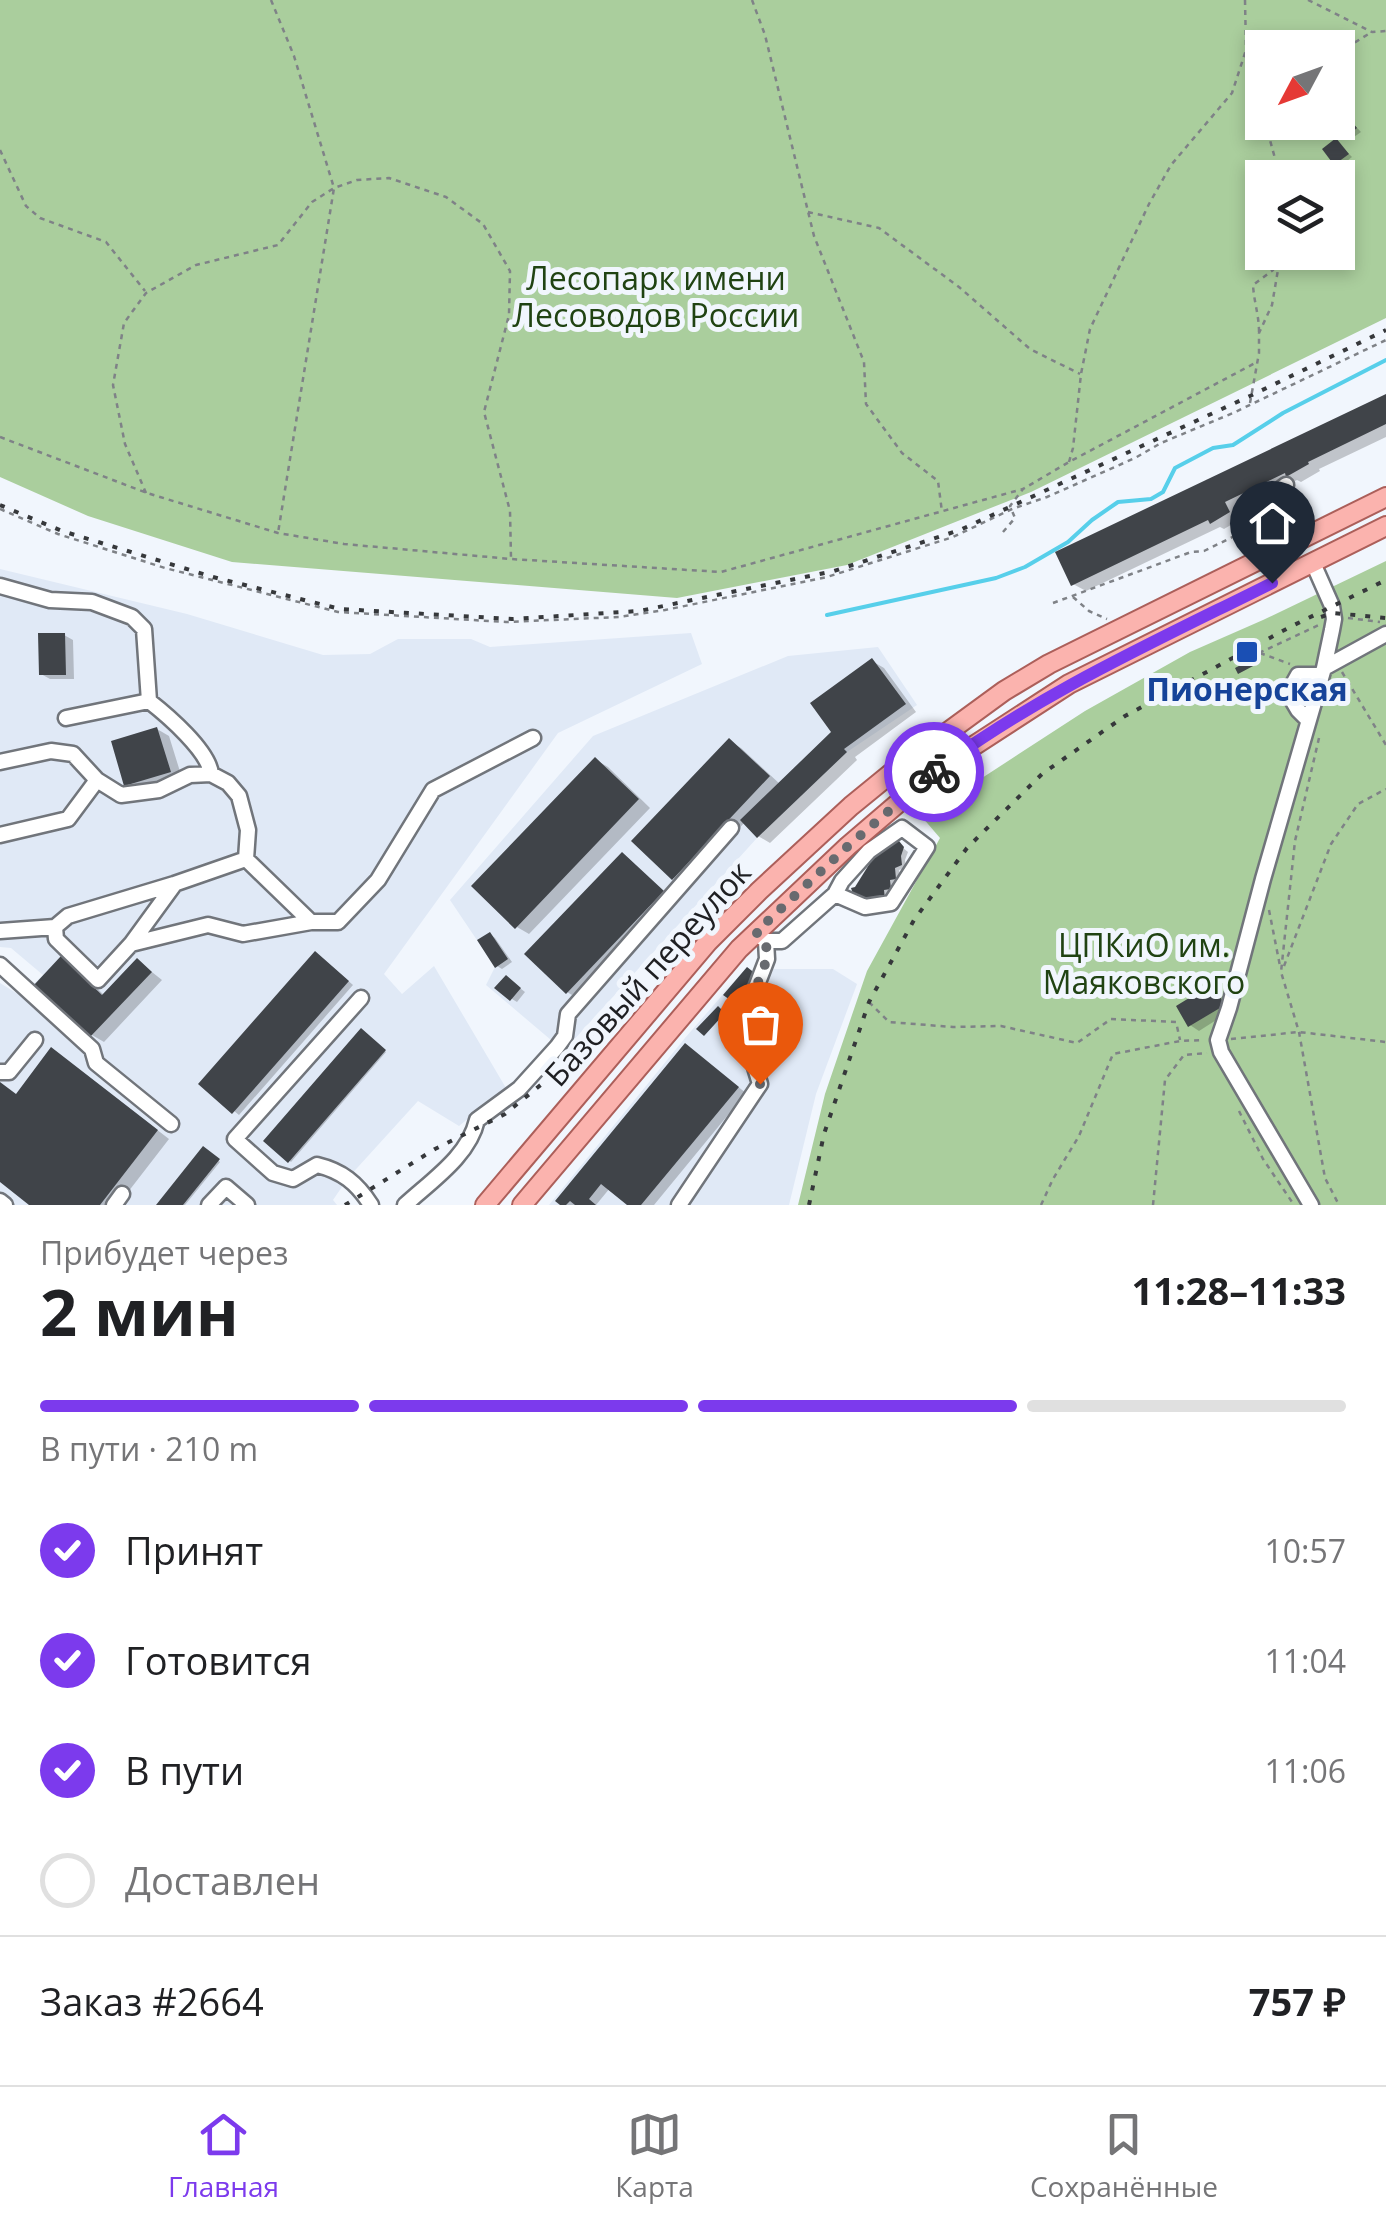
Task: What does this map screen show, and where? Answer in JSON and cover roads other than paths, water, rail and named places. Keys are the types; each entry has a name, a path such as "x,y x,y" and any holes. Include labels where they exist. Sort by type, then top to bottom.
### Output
{"main road":[{"name":"Базовый переулок","path":"486,1205 708,942 851,806 947,730 1018,682 1096,639 1386,497"},
{"name":"Базовый переулок","path":"522,1205 722,967 761,937 892,807 938,769 1069,684 1386,526"}],"street":[{"path":"1285,546 1270,518 1267,500 1286,485"},
{"path":"1311,1205 1220,1046 1262,878 1327,669 1334,619 1312,562"},
{"path":"0,586 50,600 92,602 132,617 144,629 149,701 174,720 210,764 211,774"},
{"path":"1308,720 1288,693 1298,675 1327,669 1386,634"},
{"path":"66,718 149,701"},
{"path":"131,944 208,925 243,934 310,922 338,922 378,880 433,790 533,738"},
{"path":"0,762 51,751 73,754 97,780 121,794 159,790 190,776 211,774 228,783 239,796 248,830 246,859 310,922"},
{"path":"0,836 68,819 97,780"},
{"path":"405,1205 453,1161 477,1120 519,1089 557,1047 565,1036 568,1014 731,828"},
{"path":"679,1205 760,1084 742,1024 767,959 761,937 782,941 835,894 869,851 902,828 927,848 891,903 865,907 835,894"},
{"path":"0,931 55,928 68,916 246,859"},
{"path":"55,928 56,939 98,980 131,944 174,884"},
{"path":"0,966 92,1049 96,1062 171,1124"},
{"path":"361,998 234,1139 273,1173 293,1179 317,1164 334,1169 362,1192 370,1205"},
{"path":"0,1072 10,1072 36,1040"},
{"path":"209,1205 226,1187 247,1205"}],"waterway":[{"path":"827,615 996,578 1025,567 1068,542 1118,502 1151,499 1163,492 1175,468 1213,448 1233,445 1283,413 1386,360"}],"railway":[{"path":"0,505 62,531 213,577 340,609 512,619 639,611 834,571 960,530 1386,330"},
{"path":"809,1205 824,1134 869,1002 914,920 967,848 1042,774 1125,716 1386,580"},
{"path":"1321,617 1333,613 1386,618"},
{"path":"345,1205 435,1149 505,1114 559,1070 616,1008"}],"place":[{"name":"Пионерская","path":"1247,652"}],"park label":[{"name":"Лесопарк имени Лесоводов России","path":"656,298"},
{"name":"ЦПКиО им. Маяковского","path":"1144,964"}]}
